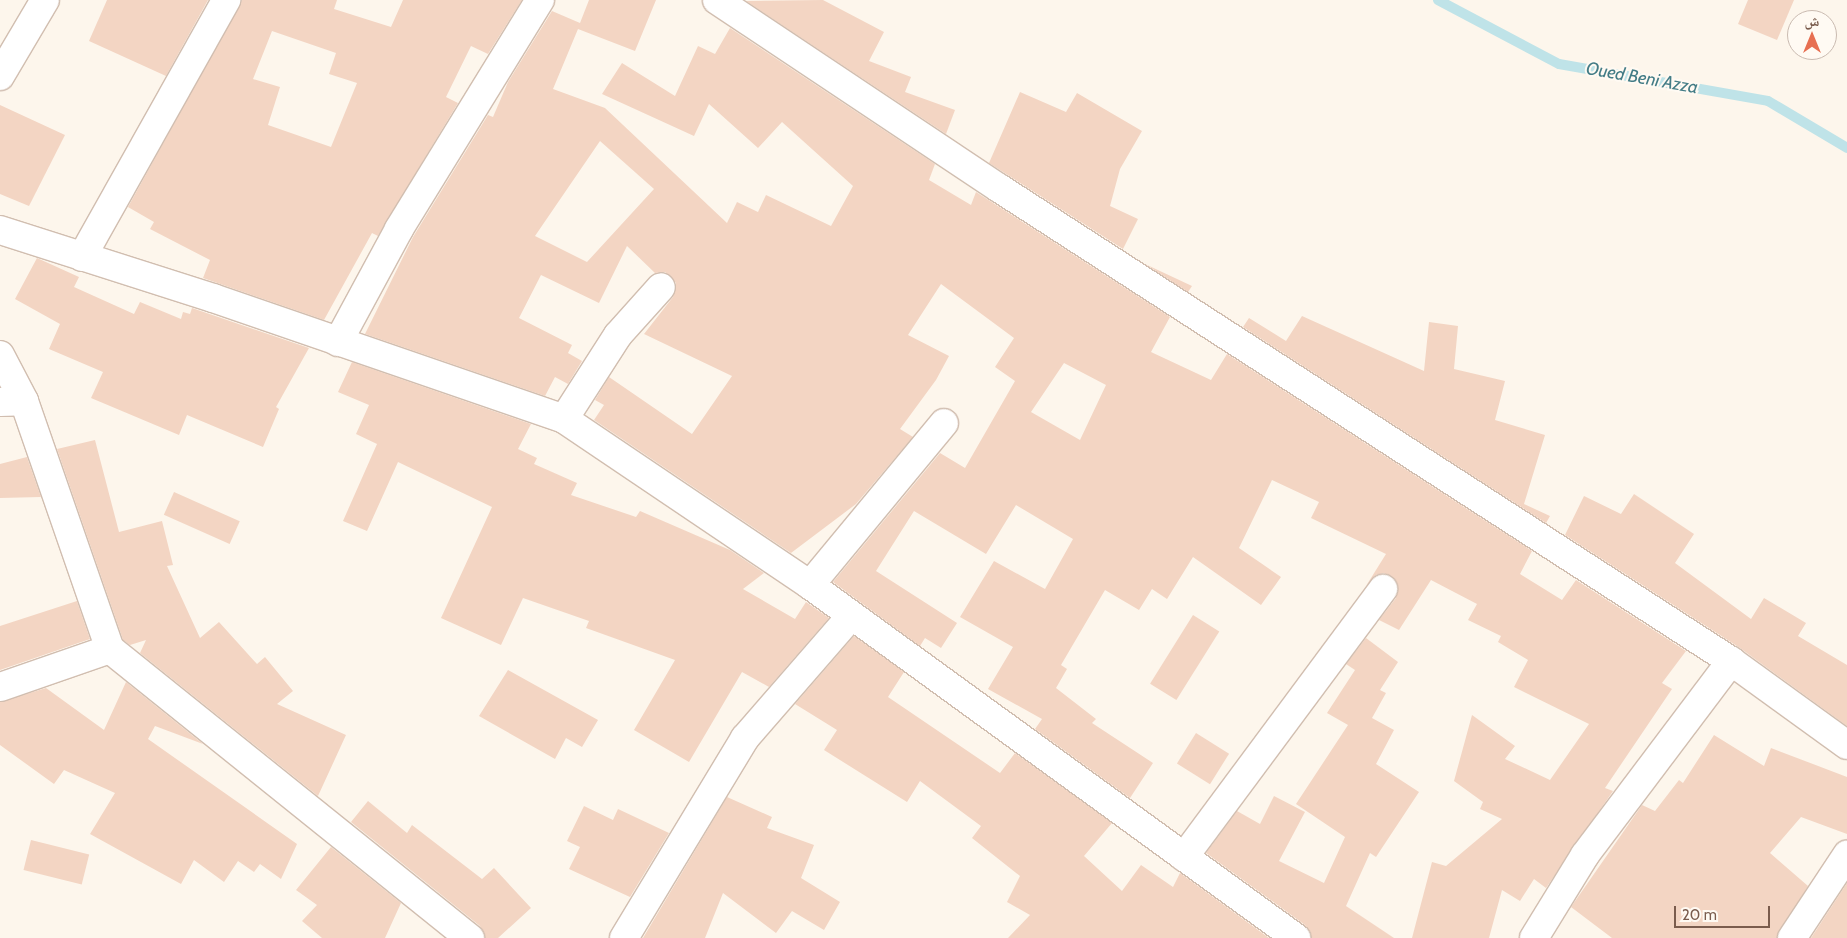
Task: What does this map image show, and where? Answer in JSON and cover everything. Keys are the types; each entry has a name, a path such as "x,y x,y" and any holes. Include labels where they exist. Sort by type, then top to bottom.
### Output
{"street":[{"path":"0,76 45,0"},
{"path":"82,257 226,0"},
{"path":"338,342 399,229 540,0"},
{"path":"716,0 999,188 1731,661 1847,746"},
{"path":"0,230 564,419 810,585 1296,938"},
{"path":"564,419 618,335 661,287"},
{"path":"0,355 12,402 110,648 470,938"},
{"path":"810,585 944,424"},
{"path":"1184,857 1383,589"},
{"path":"624,938 746,738 851,616"},
{"path":"0,687 110,648"},
{"path":"1534,938 1585,855 1731,661"},
{"path":"1792,938 1847,855"}],"building":[{"path":"107,0 208,0 166,76 89,41"},
{"path":"242,0 337,0 334,9 391,27 403,0 522,0 488,54 471,46 446,97 458,103 378,236 372,233 324,320 203,278 210,260 150,229 154,222 128,207","holes":["272,31 336,53 329,74 357,83 331,147 268,125 280,87 253,79"]},
{"path":"589,0 656,0 635,51 578,29 553,89 605,108 727,223 737,202 758,212 766,195 831,226 853,186 782,122 758,148 709,104 694,136 602,94 622,63 675,96 698,46 715,54 730,28 935,164 929,180 971,205 976,192 1170,317 1151,352 1211,380 1227,354 1532,551 1520,574 1562,600 1576,580 1686,651 1662,683 1672,689 1605,788 1613,791 1546,888 1534,879 1520,901 1502,890 1489,938 1412,938 1432,862 1446,866 1502,819 1480,809 1483,802 1454,781 1472,715 1515,746 1505,759 1550,780 1589,724 1514,687 1528,660 1498,642 1501,636 1468,620 1477,604 1431,580 1399,630 1379,620 1396,598 1397,583 1384,573 1376,575 1366,586 1386,554 1311,518 1319,502 1272,480 1239,548 1281,577 1261,605 1193,557 1167,599 1152,589 1139,610 1105,590 1061,665 1067,669 1056,688 1096,719 1092,723 1153,763 1130,798 1035,729 1042,719 988,689 1013,647 960,617 994,561 1045,589 1073,539 1016,505 986,554 914,511 876,571 957,623 941,648 925,638 920,646 833,582 940,453 965,468 1015,381 995,367 1014,338 941,284 908,335 949,356 936,380 900,429 913,437 856,504 791,553 594,420 604,405 595,400 609,377 692,434 732,376 644,334 673,297 676,283 665,272 655,273 627,246 599,303 541,275 519,318 572,345 568,353 582,361 568,384 555,377 545,396 365,334 413,237 488,115 493,117 508,82 552,11 580,23","holes":["600,141 654,189 587,262 535,236","1064,363 1106,385 1080,440 1031,412"]},
{"path":"823,0 884,32 869,61 911,77 905,92 955,110 946,134 746,1"},
{"path":"1748,0 1794,0 1790,10 1787,10 1787,16 1777,40 1738,24"},
{"path":"1020,92 1066,112 1077,93 1142,131 1120,169 1110,206 1138,219 1123,249 989,163"},
{"path":"0,105 65,135 29,206 0,194"},
{"path":"37,258 79,277 74,287 134,314 140,302 181,319 183,312 190,314 192,308 309,348 276,407 279,409 263,447 187,415 179,435 91,398 103,372 49,349 60,324 15,299"},
{"path":"1145,264 1192,286 1188,292"},
{"path":"1302,316 1424,371 1429,322 1458,326 1454,369 1505,381 1495,420 1545,435 1524,504 1550,516 1546,523 1243,327 1249,318 1286,341"},
{"path":"352,362 531,424 518,449 537,458 534,464 577,483 571,495 636,517 640,511 730,550 764,573 743,589 795,619 806,602 829,618 769,687 742,672 689,762 634,730 675,660 586,628 589,621 523,598 501,645 441,618 492,507 398,462 367,531 343,521 377,444 356,434 369,405 338,392"},
{"path":"95,440 119,532 162,521 173,565 167,566 200,638 219,622 257,664 265,657 293,691 277,704 346,735 318,796 140,653 146,640 130,645 123,640 57,449"},
{"path":"27,457 41,497 0,498 0,464"},
{"path":"174,492 240,521 230,544 164,515"},
{"path":"1634,494 1694,534 1675,563 1751,619 1764,598 1806,623 1798,636 1847,665 1847,726 1740,648 1565,535 1584,496 1621,514"},
{"path":"77,601 90,639 0,670 0,626"},
{"path":"1193,615 1219,631 1176,700 1150,684"},
{"path":"854,636 904,672 888,697 1000,773 1015,753 1112,823 1084,856 1122,891 1141,865 1173,887 1180,873 1269,938 1008,938 1030,915 1007,902 1020,876 972,838 981,826 920,781 907,802 824,750 837,730 795,704"},
{"path":"1366,638 1398,662 1380,690 1386,693 1372,718 1394,730 1376,764 1419,792 1376,857 1370,853 1346,906 1394,938 1311,938 1305,925 1206,853 1237,811 1260,824 1274,796 1305,812 1279,861 1324,883 1345,837 1296,804 1348,725 1327,713 1355,670 1346,664"},
{"path":"508,670 598,720 582,747 566,738 555,759 479,716"},
{"path":"126,682 203,744 155,726 148,739 297,844 281,879 260,864 254,872 238,861 224,882 194,860 181,884 90,834 115,793 64,770 54,784 0,745 0,702 46,688 104,730"},
{"path":"1196,733 1229,754 1210,784 1177,764"},
{"path":"1714,735 1764,766 1771,748 1847,777 1847,834 1801,817 1770,853 1808,886 1777,938 1612,938 1571,907 1642,805 1655,811 1679,780 1683,783"},
{"path":"727,797 772,817 767,828 814,845 801,878 840,902 824,930 792,911 776,933 723,893 705,938 643,938"},
{"path":"368,801 407,833 412,825 482,879 494,868 531,908 498,938 485,938 480,926 351,822"},
{"path":"584,806 613,820 618,809 669,833 630,897 569,869 580,847 567,841"},
{"path":"31,840 89,855 82,885 24,870"},
{"path":"331,847 401,903 385,938 322,938 302,921 317,905 296,890"},
{"path":"1847,883 1847,938 1811,938"}],"waterway":[{"name":"Oued Beni Azza","path":"1438,0 1559,64 1768,101 1847,148"}]}
